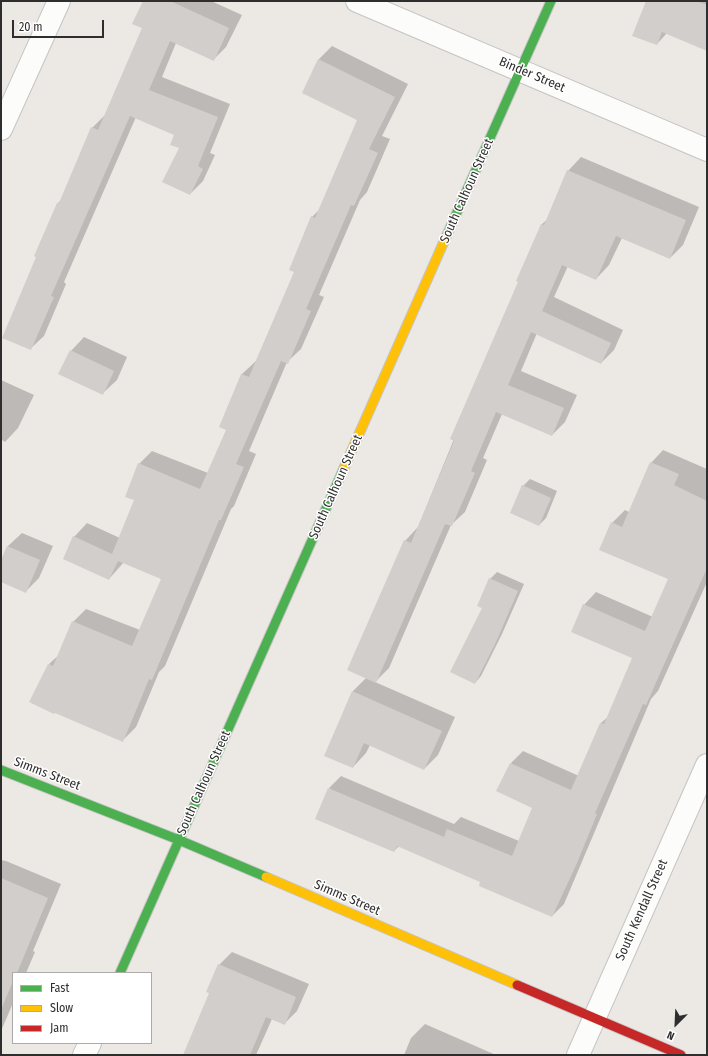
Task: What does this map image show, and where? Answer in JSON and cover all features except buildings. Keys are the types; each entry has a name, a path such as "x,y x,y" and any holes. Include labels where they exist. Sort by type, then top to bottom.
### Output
{"street":[{"path":"1,129 59,1"},
{"name":"Binder Street","path":"357,1 707,150"},
{"name":"South Calhoun Street","path":"120,972 551,1"},
{"name":"South Kendall Street","path":"578,1055 707,765"},
{"name":"Simms Street","path":"1,770 179,840 681,1055"},
{"path":"84,1055 90,1044"}],"traffic: fast":[{"path":"446,237 551,1"},
{"path":"120,972 344,468"},
{"path":"1,770 179,840 266,877"}],"traffic: slow":[{"path":"344,468 446,237"},
{"path":"266,877 517,985"}],"traffic: jam":[{"path":"517,985 681,1055"}]}
